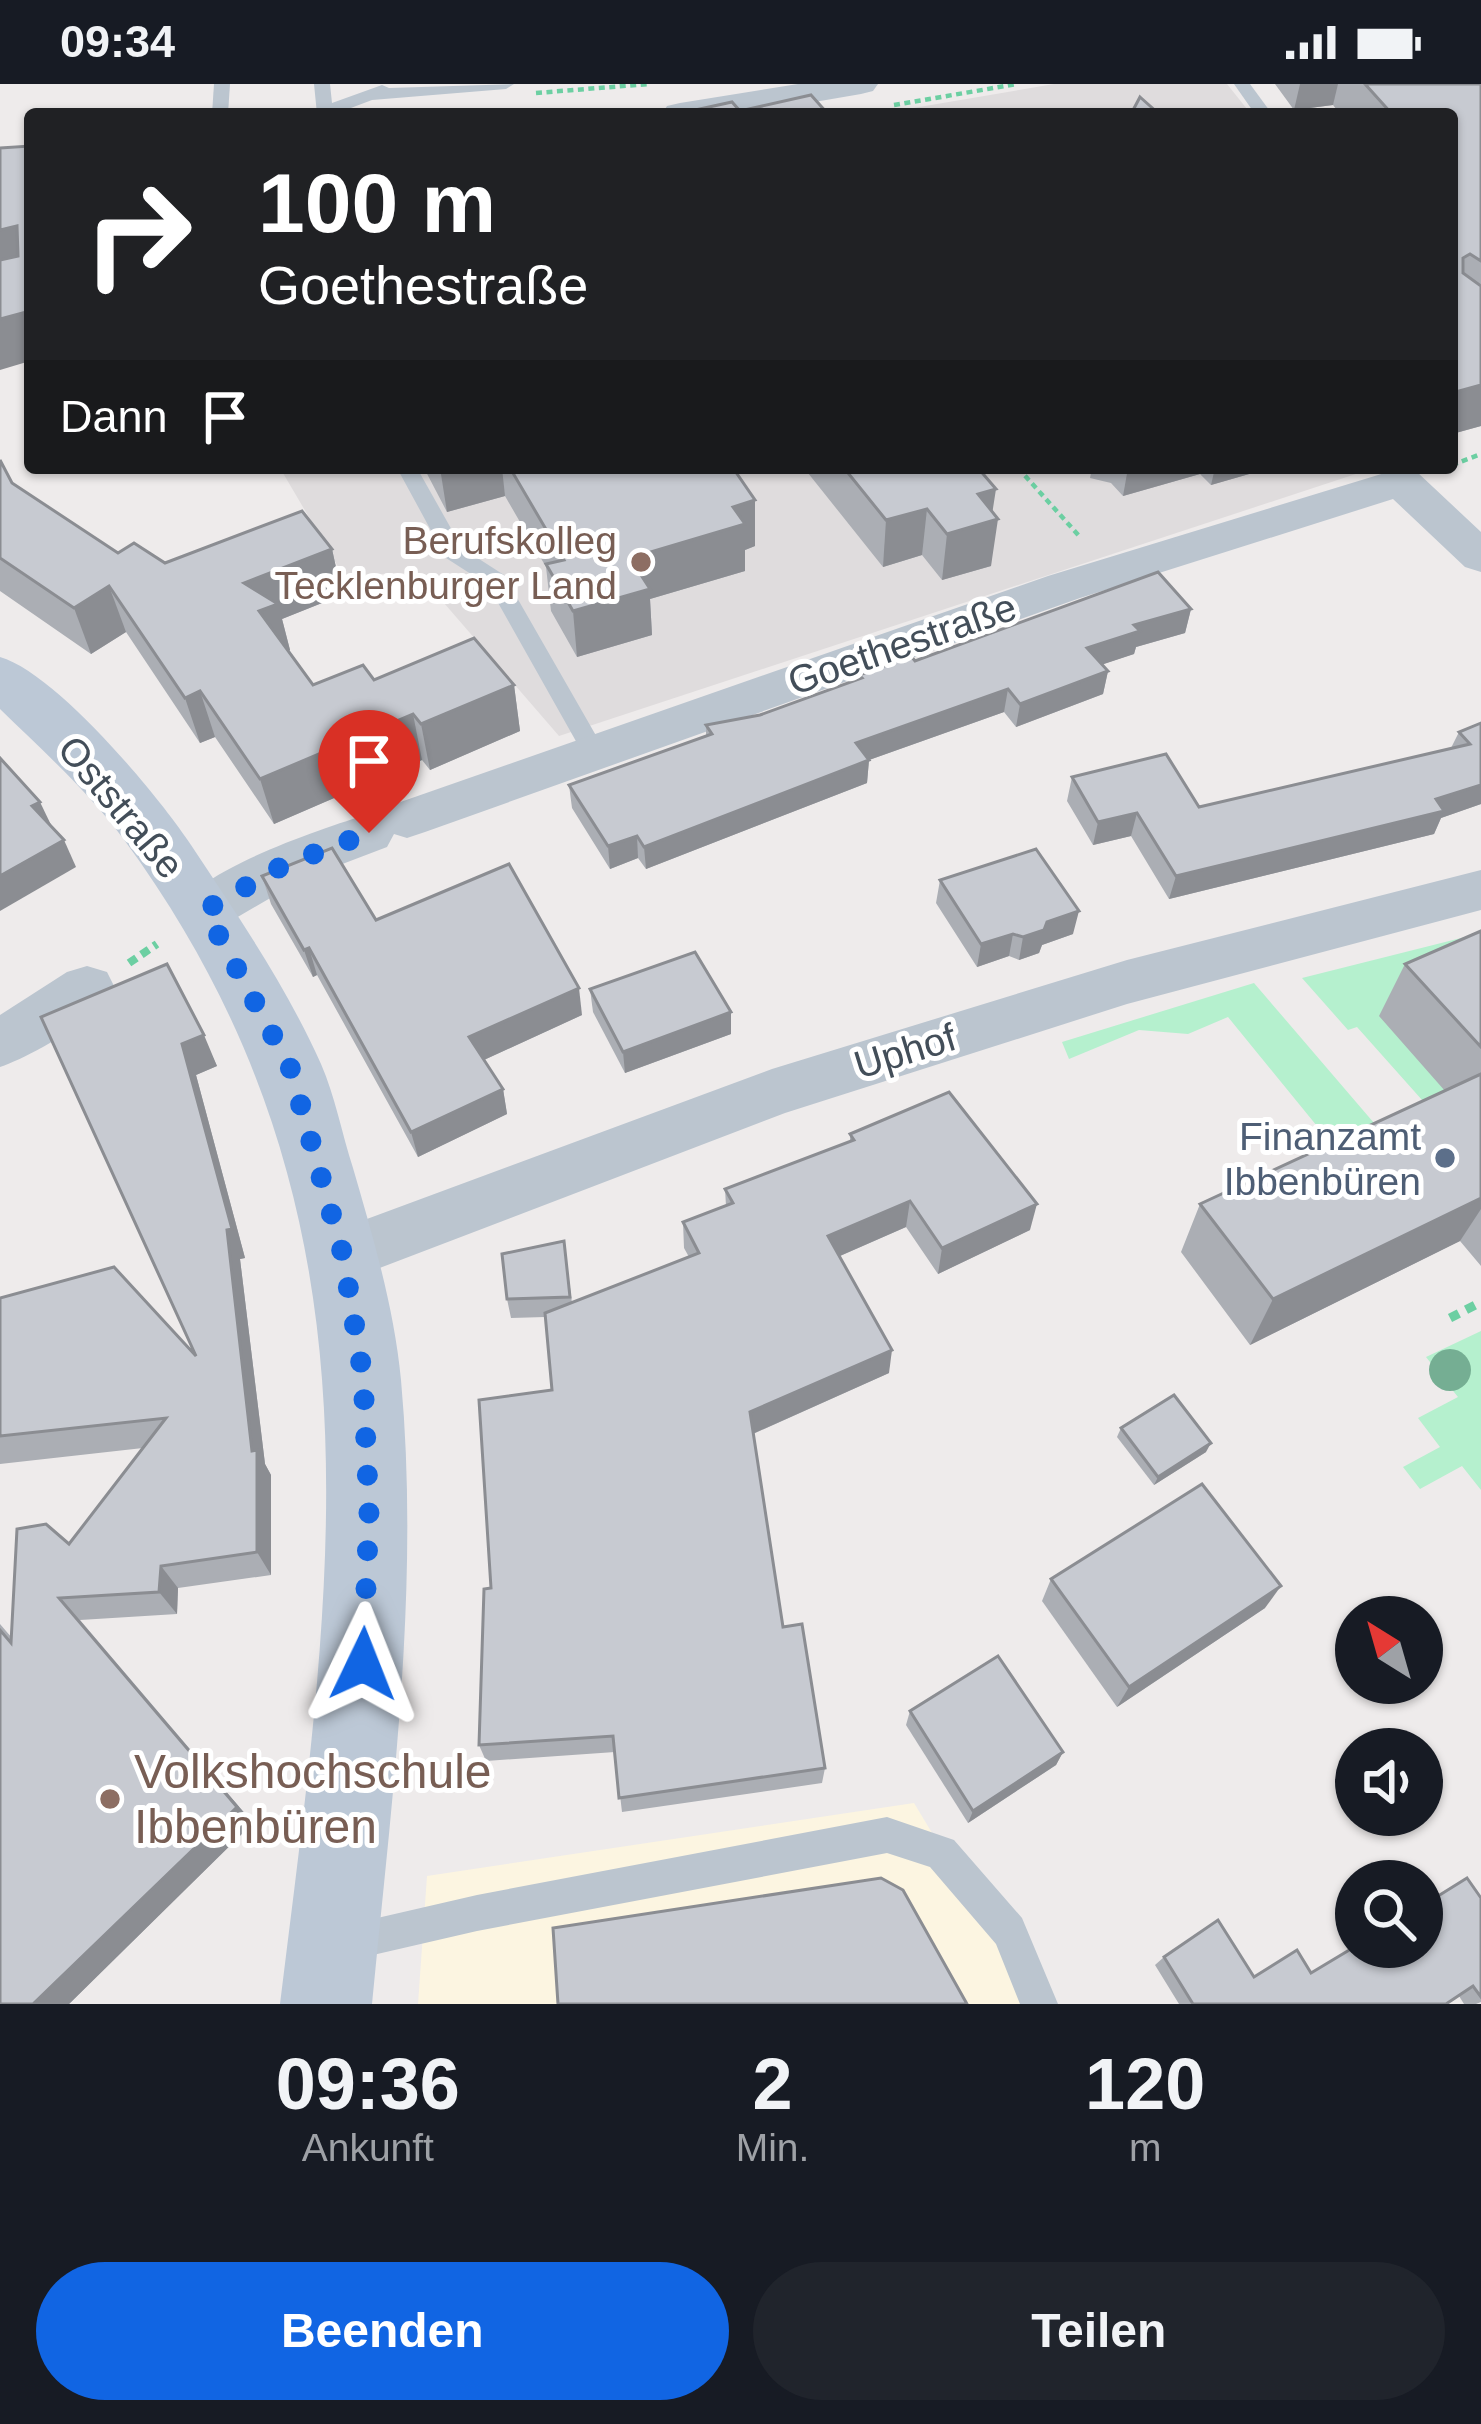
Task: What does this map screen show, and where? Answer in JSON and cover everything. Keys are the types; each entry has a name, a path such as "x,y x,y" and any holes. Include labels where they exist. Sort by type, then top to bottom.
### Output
{"main road":[{"name":"Oststraße","path":"0,676 132,808 205,910 290,1067 343,1255 363,1376 369,1512 363,1664 329,1975"}],"street":[{"path":"744,108 872,96"},
{"name":"Goethestraße","path":"205,910 284,865 388,826 1112,573 1401,482 1481,557"},
{"name":"Uphof","path":"343,1255 772,1093 1127,982 1481,890"},
{"path":"0,1044 87,988"}],"lane":[{"path":"337,108 400,84"},
{"path":"369,95 506,84"},
{"path":"409,474 454,553 496,580 594,753"},
{"path":"329,1975 477,1912 887,1835 941,1852 1009,1931 1039,2004"}],"path":[{"path":"872,96 1017,84"},
{"path":"1023,474 1112,573"},
{"path":"87,988 205,910"},
{"path":"1450,1318 1481,1302"}],"shaded area":[{"path":"1054,84 1227,84 1246,108 913,108"},
{"path":"284,474 1356,474 559,736 418,573 343,575"},
{"path":"914,1803 1035,2004 418,2004 427,1876"}],"green space":[{"path":"1481,933 1476,1126 1455,1137 1357,1027 1348,1030 1302,978"},
{"path":"1254,983 1374,1123 1330,1142 1228,1017 1188,1034 1139,1030 1069,1059 1062,1042"},
{"path":"1481,1331 1481,1490 1462,1466 1420,1489 1403,1467 1440,1447 1418,1418 1458,1397 1426,1357"}],"building":[{"path":"1365,84 1481,84 1481,261 1470,254 1463,258 1463,273 1481,286 1481,385 1458,391 1458,108 1387,108"},
{"path":"811,95 823,108 753,108"},
{"path":"1140,97 1152,108 1134,108"},
{"path":"732,102 737,108 704,108"},
{"path":"24,146 24,313 0,319 0,260 18,256 17,226 0,230 0,148"},
{"path":"0,460 12,483 118,553 134,543 165,563 302,511 332,549 244,583 278,604 259,611 313,685 363,665 374,680 474,638 514,685 421,724 413,714 260,779 200,691 185,698 109,586 74,608 0,558"},
{"path":"514,474 737,474 755,500 733,507 745,524 630,558 650,589 573,611 546,564 564,560"},
{"path":"849,474 983,474 996,489 978,494 998,519 947,534 927,509 886,520"},
{"path":"1158,572 1191,609 1134,625 1140,631 1087,648 1108,671 1020,704 1008,689 856,743 869,760 644,847 637,836 608,846 569,785 712,734 706,725 760,715 911,656 915,661"},
{"path":"1481,723 1481,785 1436,799 1444,811 1176,876 1137,813 1098,822 1072,777 1166,754 1199,807 1470,744 1459,732"},
{"path":"0,758 40,802 32,806 64,840 0,876"},
{"path":"332,848 376,920 509,864 579,988 469,1037 503,1089 411,1132 309,948 304,950 262,876"},
{"path":"1036,849 1079,911 1047,922 1044,930 981,944 940,880"},
{"path":"1481,931 1481,1047 1405,964"},
{"path":"695,952 731,1012 623,1052 590,989"},
{"path":"167,964 204,1035 182,1044 232,1229 227,1230 252,1451 257,1450 257,1552 161,1566 159,1592 59,1598 237,1807 33,2004 0,2004 0,1630 11,1643 17,1529 46,1524 69,1544 166,1418 0,1436 0,1298 114,1267 196,1356 41,1017"},
{"path":"1481,1074 1481,1198 1273,1299 1200,1204"},
{"path":"949,1092 1037,1204 942,1248 910,1201 828,1236 892,1350 750,1412 783,1627 802,1624 825,1768 619,1798 613,1736 479,1745 484,1589 491,1588 479,1400 552,1390 545,1313 699,1253 683,1222 733,1203 725,1189 854,1140 850,1134"},
{"path":"564,1241 570,1297 507,1299 502,1254"},
{"path":"1174,1395 1211,1443 1158,1477 1121,1428"},
{"path":"1202,1484 1281,1586 1129,1687 1051,1579"},
{"path":"998,1656 1063,1752 973,1811 910,1711"},
{"path":"881,1878 903,1890 967,2004 558,2004 553,1928"},
{"path":"1467,1878 1481,1898 1481,1997 1473,1986 1446,2004 1193,2004 1164,1957 1218,1920 1254,1977 1297,1950 1311,1973 1335,1959 1335,1968 1443,1968 1443,1893"}],"place":[{"name":"Berufskolleg Tecklenburger Land","path":"641,562"},
{"name":"Finanzamt Ibbenbüren","path":"1445,1158"},
{"name":"Volkshochschule Ibbenbüren","path":"110,1799"}],"route":[{"path":"363,1664 369,1512 363,1376 343,1255 290,1067 205,910 284,865 369,833"}]}
